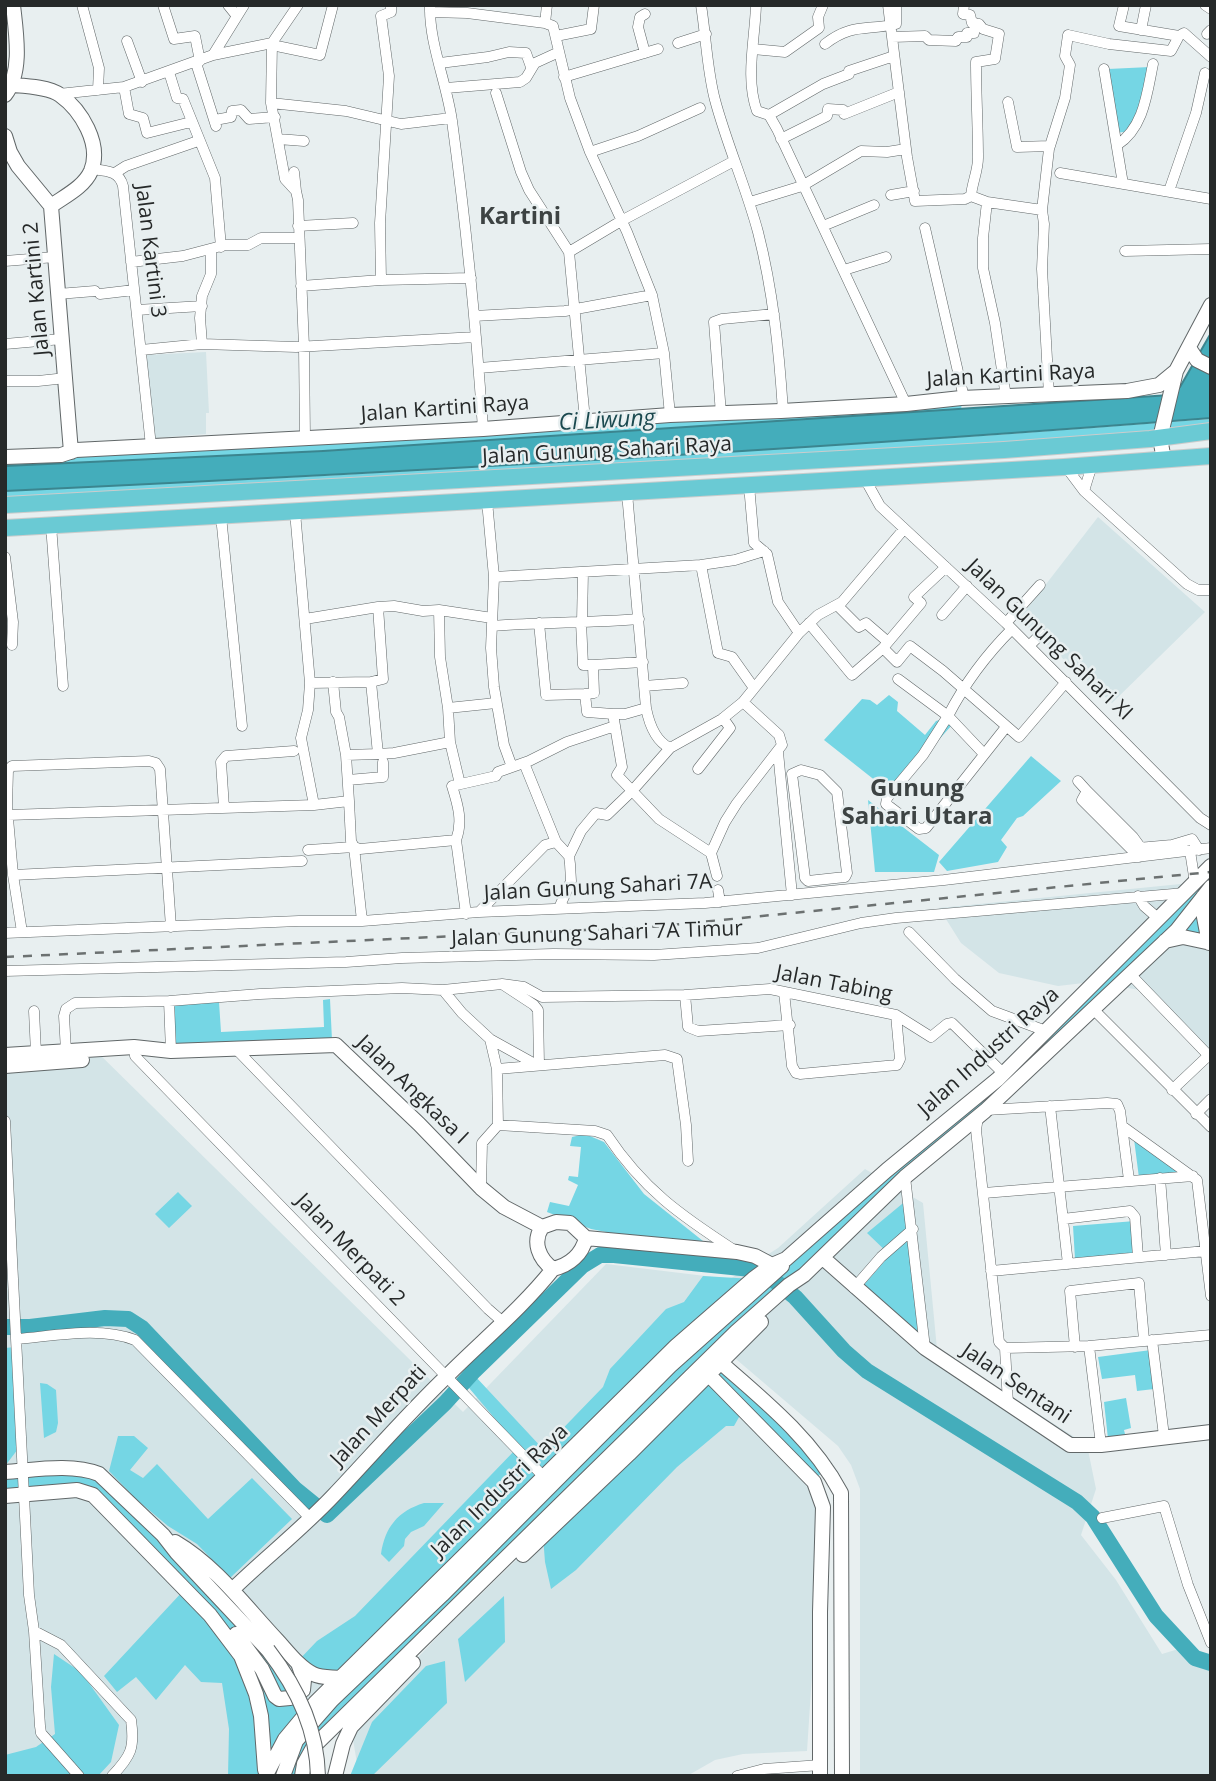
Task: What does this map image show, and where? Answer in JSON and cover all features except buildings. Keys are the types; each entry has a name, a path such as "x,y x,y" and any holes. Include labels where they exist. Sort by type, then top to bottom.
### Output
{"main road":[{"path":"13,5 16,50 9,90 59,94 81,116 89,132 93,151 92,169 76,189 51,206"},
{"name":"Jalan Kartini 2","path":"5,136 18,166 51,206 72,452"},
{"path":"1164,460 1161,433 1172,387 1177,371 1192,353 1211,305"},
{"path":"1192,353 1211,367"},
{"name":"Jalan Kartini Raya","path":"5,457 61,455 151,446 483,429 585,420 906,404 964,398 1146,388 1164,382 1177,371"},
{"name":"Jalan Gunung Sahari Raya","path":"5,505 1004,450 1161,433 1211,431"},
{"path":"1004,450 1005,470"},
{"name":"Jalan Gunung Sahari Raya","path":"5,528 1066,467 1211,456"},
{"name":"Jalan Industri Raya","path":"266,1775 294,1726 340,1678 775,1267 1003,1073 1211,866"},
{"path":"1164,942 1183,937 1210,943 1204,917 1207,892"},
{"name":"Jalan Industri Raya","path":"335,1776 343,1744 351,1727 565,1500 658,1415 708,1374 804,1275 905,1177 981,1114 1164,942 1207,892"},
{"path":"1160,918 1177,929"},
{"name":"Jalan Angkasa I","path":"5,1055 66,1051 171,1051 336,1045 481,1188 504,1207 542,1227"},
{"name":"Jalan Angkasa I","path":"5,1066 139,1051"},
{"path":"586,1238 581,1250 572,1260 553,1269 544,1262 537,1247 538,1233 542,1227 556,1222 570,1223 586,1238 737,1252 755,1256 775,1267"},
{"name":"Jalan Sentani","path":"823,1258 925,1348 1070,1445 1101,1445 1211,1432"},
{"name":"Jalan Merpati","path":"232,1591 450,1380 553,1269"},
{"name":"Jalan Industri Raya","path":"548,1481 676,1346 757,1284"},
{"name":"Jalan Industri Raya","path":"302,1776 304,1764 314,1746 629,1454 658,1415 736,1332 787,1293"},
{"path":"670,1366 676,1346"},
{"path":"720,1362 772,1407 831,1474 843,1501 842,1776"},
{"path":"708,1374 814,1482 823,1507 820,1612 821,1770"},
{"path":"5,1472 89,1470 99,1474 163,1535 255,1634 288,1678 301,1703 316,1747 318,1776"},
{"path":"816,1487 831,1474"},
{"path":"548,1481 565,1500"},
{"path":"5,1496 77,1490 93,1495 196,1601 231,1641 249,1673 261,1716 266,1775"},
{"path":"823,1507 843,1501"},
{"path":"163,1535 205,1564 297,1662 312,1674 340,1678"},
{"name":"Jalan Industri Raya","path":"283,1776 296,1741 317,1717 442,1595 461,1565"},
{"path":"196,1601 209,1607 241,1638 279,1699 293,1697 303,1690 304,1680 297,1662"}],"street":[{"path":"82,5 99,68 98,90"},
{"path":"163,5 174,39 195,36 198,62 215,123 231,117 232,111 241,110 249,119 275,117"},
{"path":"228,5 236,15"},
{"path":"213,55 244,5"},
{"path":"296,191 285,179 271,103 272,44 298,5"},
{"path":"59,94 124,88 213,55 272,44 320,55 333,5"},
{"path":"381,280 380,223 389,64 380,16 391,12 391,5"},
{"path":"545,23 547,5"},
{"path":"556,36 591,29 594,5"},
{"path":"701,5 715,98 750,202 766,265 774,314 783,411"},
{"path":"756,5 753,102 757,111 769,115 906,404"},
{"path":"753,49 785,52 819,28 818,18 823,5"},
{"path":"888,5 906,149 917,202 965,199 971,196 987,202 1042,210"},
{"path":"825,44 836,35 854,28 890,25 898,21 897,5"},
{"path":"964,5 963,14 970,15 971,22 980,24 984,30 999,34 995,59 976,62 979,140 971,196"},
{"path":"1124,5 1119,26 1179,36 1185,34 1211,57"},
{"path":"1141,30 1146,5"},
{"path":"1205,5 1211,9"},
{"path":"483,429 471,278 451,118 430,9 552,25 564,77 590,152 652,295 664,353 670,415"},
{"path":"645,14 640,17 638,27 645,53"},
{"path":"892,37 925,36 929,40 956,41 958,37 967,37 967,33 974,33 975,23"},
{"path":"678,43 706,34"},
{"path":"1048,395 1042,210 1050,146 1065,99 1070,65 1065,56 1068,35 1109,44 1171,51 1179,36"},
{"path":"127,41 142,82"},
{"path":"564,77 658,49"},
{"path":"440,64 509,52 526,53 531,67"},
{"path":"446,88 495,89 520,82 526,78 531,67 559,52"},
{"path":"769,115 823,84 849,74 849,71 894,56"},
{"path":"1117,145 1133,131 1144,105 1153,64"},
{"path":"1104,69 1124,184"},
{"path":"169,72 177,98 183,99 215,178 216,248 211,274 204,290 200,326 202,344"},
{"path":"1168,191 1200,98 1205,73"},
{"path":"124,88 129,114 143,118 146,132 191,122"},
{"path":"495,89 529,190 569,252 585,420"},
{"path":"781,139 827,116 827,110 843,110 844,114 899,93"},
{"path":"1008,102 1017,147 1050,146"},
{"path":"271,103 346,111 401,124 451,118"},
{"path":"590,152 638,136 700,108"},
{"path":"278,139 304,141"},
{"path":"115,173 126,166 198,141"},
{"path":"750,202 802,186 861,151 887,152 906,149"},
{"path":"569,252 734,161"},
{"name":"Jalan Kartini 3","path":"92,169 115,173 122,186 151,446"},
{"path":"294,172 304,347 304,439"},
{"path":"1060,173 1211,199"},
{"path":"891,195 914,191"},
{"path":"987,202 982,238 983,268 995,323 1006,397"},
{"path":"822,226 874,205"},
{"path":"298,226 353,223"},
{"path":"925,228 964,398"},
{"path":"131,262 248,245 261,238 299,238"},
{"path":"1125,251 1211,249"},
{"path":"5,261 55,257"},
{"path":"844,270 886,257"},
{"path":"301,286 381,280 471,278"},
{"path":"58,294 134,290"},
{"path":"474,316 574,310 652,295"},
{"path":"137,310 202,306"},
{"path":"721,414 714,322 774,314"},
{"path":"141,351 202,344 304,347 476,337"},
{"path":"5,342 62,339"},
{"path":"479,368 664,353"},
{"path":"5,381 66,378"},
{"path":"1084,491 1092,465"},
{"path":"1066,467 1084,491 1187,584 1198,590 1211,590"},
{"name":"Jalan Gunung Sahari XI","path":"865,479 880,506 1009,626 1200,818 1211,825"},
{"path":"749,485 756,547 767,554 778,602 799,633"},
{"path":"627,493 646,708 656,734 665,746 670,748"},
{"path":"488,501 494,578 491,648 496,703 504,745 512,767"},
{"path":"295,512 310,683 308,710 301,738 314,804"},
{"path":"221,516 242,726"},
{"path":"51,525 63,685"},
{"path":"559,908 571,881 569,856 581,831 596,813 607,815 670,748 723,718 743,702 799,633 850,594 904,529"},
{"path":"494,578 701,565 735,560 764,551"},
{"path":"5,557 13,622 12,645"},
{"path":"701,565 718,653 732,657 754,688"},
{"path":"809,623 852,675 885,645 921,603 914,597 946,567"},
{"path":"583,572 583,666 643,662"},
{"path":"942,615 967,586"},
{"path":"1006,727 924,829 914,827 886,804 888,797 923,755 962,688 1040,586"},
{"path":"837,605 859,627 866,623 897,662 910,646 916,649 1019,737 1066,682"},
{"path":"306,620 394,606 423,611 439,610 492,622 639,619"},
{"path":"310,683 371,682 383,679 378,607"},
{"path":"439,610 440,657 449,708 450,742 460,784"},
{"path":"539,623 546,695 594,693 593,665"},
{"path":"1029,646 1041,634"},
{"path":"898,679 948,716 984,754"},
{"path":"333,682 336,712 346,755 351,841 354,847 362,922"},
{"path":"348,780 383,777 371,682"},
{"path":"644,686 683,683"},
{"path":"585,694 588,712 625,714 646,708"},
{"path":"717,876 711,853 725,822 782,746 779,735 743,702"},
{"path":"449,708 496,703"},
{"path":"613,714 622,767 617,774 659,818 711,853"},
{"path":"698,769 730,728 723,718"},
{"path":"466,914 456,840 460,829 452,786 496,776 498,772 524,763 567,742 615,726"},
{"path":"346,755 381,758 450,742"},
{"path":"224,807 221,762 226,756 294,751"},
{"path":"778,752 792,895"},
{"path":"22,932 13,875 8,815 7,773 12,766 149,761 156,763 160,769 171,927"},
{"path":"524,763 556,842 569,856"},
{"path":"801,770 820,775 838,792 847,873 845,877 825,879 808,881 805,878 792,774 801,770"},
{"path":"1079,781 1130,834 1140,853"},
{"path":"1087,791 1082,800 1130,849 1140,853"},
{"path":"8,815 349,801"},
{"path":"308,850 354,847 360,849 456,840"},
{"path":"479,912 545,845 556,842"},
{"path":"1190,888 1195,851 1211,848"},
{"name":"Jalan Gunung Sahari 7A","path":"5,933 299,921 362,922 479,912 720,902 826,892 1173,849 1195,851"},
{"path":"13,875 302,861"},
{"path":"825,879 826,892"},
{"name":"Jalan Gunung Sahari 7A Timur","path":"5,971 553,954 654,955 758,948 861,923 896,918 1138,896 1190,888"},
{"path":"718,890 720,902"},
{"path":"1138,896 1144,906 1160,918"},
{"path":"909,932 955,979 992,1011 1045,1031"},
{"path":"1130,974 1210,1056 1172,1090"},
{"path":"66,1051 64,1016 75,1003 169,1001 402,988 443,990 502,984 538,1001 537,1064"},
{"name":"Jalan Tabing","path":"538,1001 770,989 897,1015 931,1037 947,1024 956,1025 1003,1073"},
{"path":"443,990 462,1013 490,1039 537,1064"},
{"path":"784,992 790,1025 792,1066 796,1073 897,1065 900,1059 897,1015"},
{"path":"685,995 688,1027 698,1031 790,1025"},
{"path":"169,1001 171,1051"},
{"path":"1093,1007 1211,1127"},
{"path":"34,1011 36,1053"},
{"path":"481,1188 482,1143 498,1125 498,1069 490,1039"},
{"path":"236,1049 503,1322"},
{"name":"Jalan Merpati 2","path":"139,1051 548,1481"},
{"path":"498,1069 665,1055 677,1059 688,1161"},
{"path":"1196,1114 1211,1100"},
{"path":"1008,1404 1005,1348 999,1342 976,1130 981,1114 1050,1106 1116,1104 1120,1111 1129,1180"},
{"path":"1050,1106 1068,1264"},
{"path":"5,1121 29,1595 41,1733 79,1776"},
{"path":"498,1125 595,1131 607,1135 625,1163 645,1185 737,1252"},
{"path":"1122,1126 1193,1176 1199,1186 1211,1296"},
{"path":"984,1193 1193,1176"},
{"path":"905,1177 925,1348"},
{"path":"1160,1178 1166,1255"},
{"path":"1063,1219 1130,1211 1135,1217 1138,1258"},
{"path":"854,1288 881,1257 913,1229"},
{"path":"990,1271 1206,1251"},
{"path":"1075,1347 1070,1291 1139,1283 1164,1436"},
{"path":"16,1330 117,1333 135,1340 313,1514"},
{"path":"1005,1348 1075,1347 1211,1335"},
{"path":"1089,1346 1101,1445"},
{"path":"1101,1518 1164,1506 1188,1586 1210,1643"},
{"path":"34,1631 61,1645 131,1720 133,1736 128,1759 112,1776"},
{"path":"737,1776 764,1769 821,1770"}],"shaded area":[{"path":"1150,67 1140,110 1131,131 1116,133 1108,69"},
{"path":"1211,333 1211,418 608,459 5,491 5,466 323,451 1170,395 1180,387"},
{"path":"206,352 209,413 206,413 206,434 154,438 146,355"},
{"path":"962,400 961,411 299,452 5,466 5,457"},
{"path":"1211,419 1211,431 5,505 5,491 339,475 995,435"},
{"path":"1098,517 1205,612 1112,703 1019,619"},
{"path":"889,695 898,702 897,711 925,735 936,721 947,718 952,725 891,793 824,740 862,699 877,705"},
{"path":"1031,756 1061,781 1023,816 1017,818 1001,840 1007,847 998,862 947,871 939,862"},
{"path":"868,800 939,855 934,872 875,872"},
{"path":"1211,881 1211,1055 1146,991 1092,982 1058,986 999,973 961,943 939,908"},
{"path":"1196,882 1211,885 1203,897 1209,943 1163,942 905,1177 315,1743 302,1776 283,1776 296,1741 670,1366 1003,1073"},
{"path":"330,999 332,1040 176,1048 173,1005 219,1002 221,1032 324,1027 323,1000"},
{"path":"89,1044 463,1412 606,1264 730,1279 778,1248 865,1169 923,1203 937,1349 1087,1445 1096,1489 1081,1535 1116,1580 1162,1654 1185,1647 1195,1658 1211,1663 1211,1776 860,1776 860,1489 851,1465 838,1446 689,1319 266,1776 5,1776 5,1051"},
{"path":"585,1134 604,1142 644,1194 703,1241 636,1238 591,1229 547,1212 550,1202 569,1206 578,1185 568,1180 569,1176 578,1177 581,1147 570,1146 572,1137"},
{"path":"1134,1139 1184,1174 1139,1178"},
{"path":"178,1192 192,1206 169,1228 155,1214"},
{"path":"908,1199 918,1335 862,1287 890,1255 867,1233"},
{"path":"1135,1221 1137,1254 1075,1259 1073,1226"},
{"path":"703,1276 753,1279 340,1678 297,1662 317,1641 355,1616 517,1448 534,1465 464,1382 475,1376 543,1449 603,1387 610,1369 666,1309 684,1302"},
{"path":"15,1347 18,1449 5,1466 5,1348"},
{"path":"1151,1350 1154,1389 1137,1391 1135,1375 1102,1379 1098,1357"},
{"path":"720,1362 827,1468 814,1480 743,1410 734,1426 726,1426 677,1467 576,1570 551,1589 543,1536"},
{"path":"708,1374 814,1483 823,1507 807,1751 743,1754 715,1760 687,1776 359,1776 351,1727 447,1627"},
{"path":"40,1383 56,1390 56,1432 44,1438"},
{"path":"1126,1398 1131,1428 1124,1430 1126,1438 1108,1439 1104,1402"},
{"path":"118,1436 134,1436 148,1448 130,1470 143,1478 157,1464 208,1519 252,1478 292,1519 230,1578 197,1544 168,1526 137,1500 109,1471"},
{"path":"89,1470 245,1624 305,1714 266,1776 228,1776 229,1729 222,1683 201,1682 185,1665 156,1700 136,1677 117,1692 104,1676 184,1590 93,1495 5,1494 5,1473"},
{"path":"424,1503 444,1503 424,1526 411,1532 405,1539 404,1546 389,1562 381,1554 394,1521"},
{"path":"504,1596 505,1642 465,1682 458,1639"},
{"path":"54,1654 81,1672 119,1725 111,1762 98,1776 5,1776 5,1755 36,1747 55,1734 51,1687"},
{"path":"445,1661 447,1703 372,1776 350,1776 372,1722 426,1666"}],"waterway":[{"path":"5,1327 30,1327 105,1318 128,1319 142,1328 295,1489 327,1515 445,1403 474,1371 582,1266 600,1255 761,1270 795,1297 844,1351 867,1371 1077,1502 1093,1517 1156,1616 1195,1658 1211,1663"}],"railway":[{"path":"5,957 650,927 1211,872"}],"district":[{"name":"Kartini","path":"520,217"},
{"name":"Gunung Sahari Utara","path":"917,803"}],"water label":[{"name":"Ci Liwung","path":"607,421"}]}
